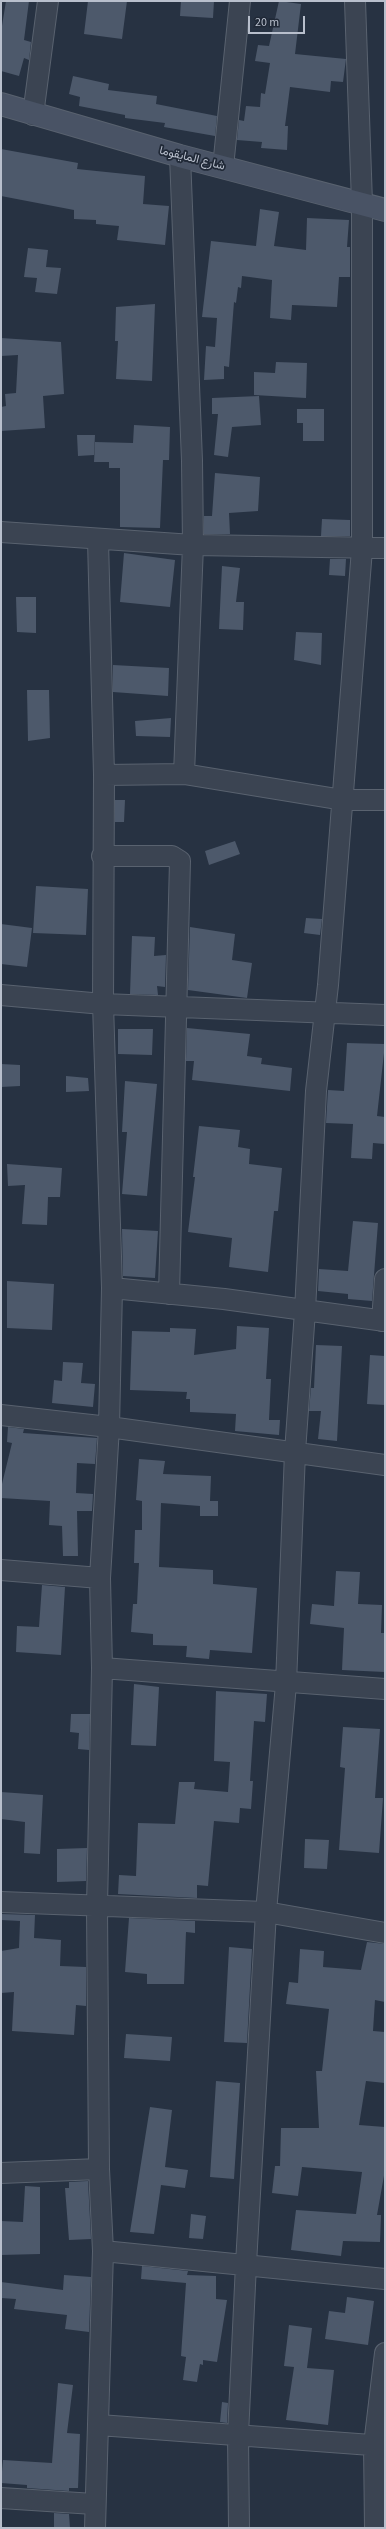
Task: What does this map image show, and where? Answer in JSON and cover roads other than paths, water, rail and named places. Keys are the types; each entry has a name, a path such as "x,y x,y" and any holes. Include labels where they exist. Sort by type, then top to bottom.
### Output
{"street":[{"path":"33,115 48,1"},
{"path":"223,167 240,1"},
{"path":"239,2528 238,2435 246,2264 266,1912 286,1684 295,1452 305,1311 316,1091 343,800 362,549 362,203 356,1"},
{"name":"شارع المايقوما","path":"1,104 33,115 180,156 385,210"},
{"path":"180,156 191,408 193,545 184,774"},
{"path":"1,532 98,540 193,545 362,549 385,548"},
{"path":"95,2528 94,2504 99,2426 103,2251 99,2169 98,1907 102,1668 100,1578 109,1427 112,1288 103,1004 102,856 104,775 98,540"},
{"path":"104,775 184,774 343,800 385,800"},
{"path":"102,856 172,856 180,861 169,1294"},
{"path":"1,995 103,1004 385,1015"},
{"path":"112,1288 384,1321 385,1279"},
{"path":"1,1415 109,1427 385,1465"},
{"path":"1,1570 100,1578"},
{"path":"102,1668 286,1684 385,1689"},
{"path":"1,1902 98,1907 266,1912 385,1933"},
{"path":"1,2173 99,2169"},
{"path":"103,2251 385,2279"},
{"path":"375,2528 385,2353"},
{"path":"99,2426 379,2446"},
{"path":"1,2498 94,2504"}]}
